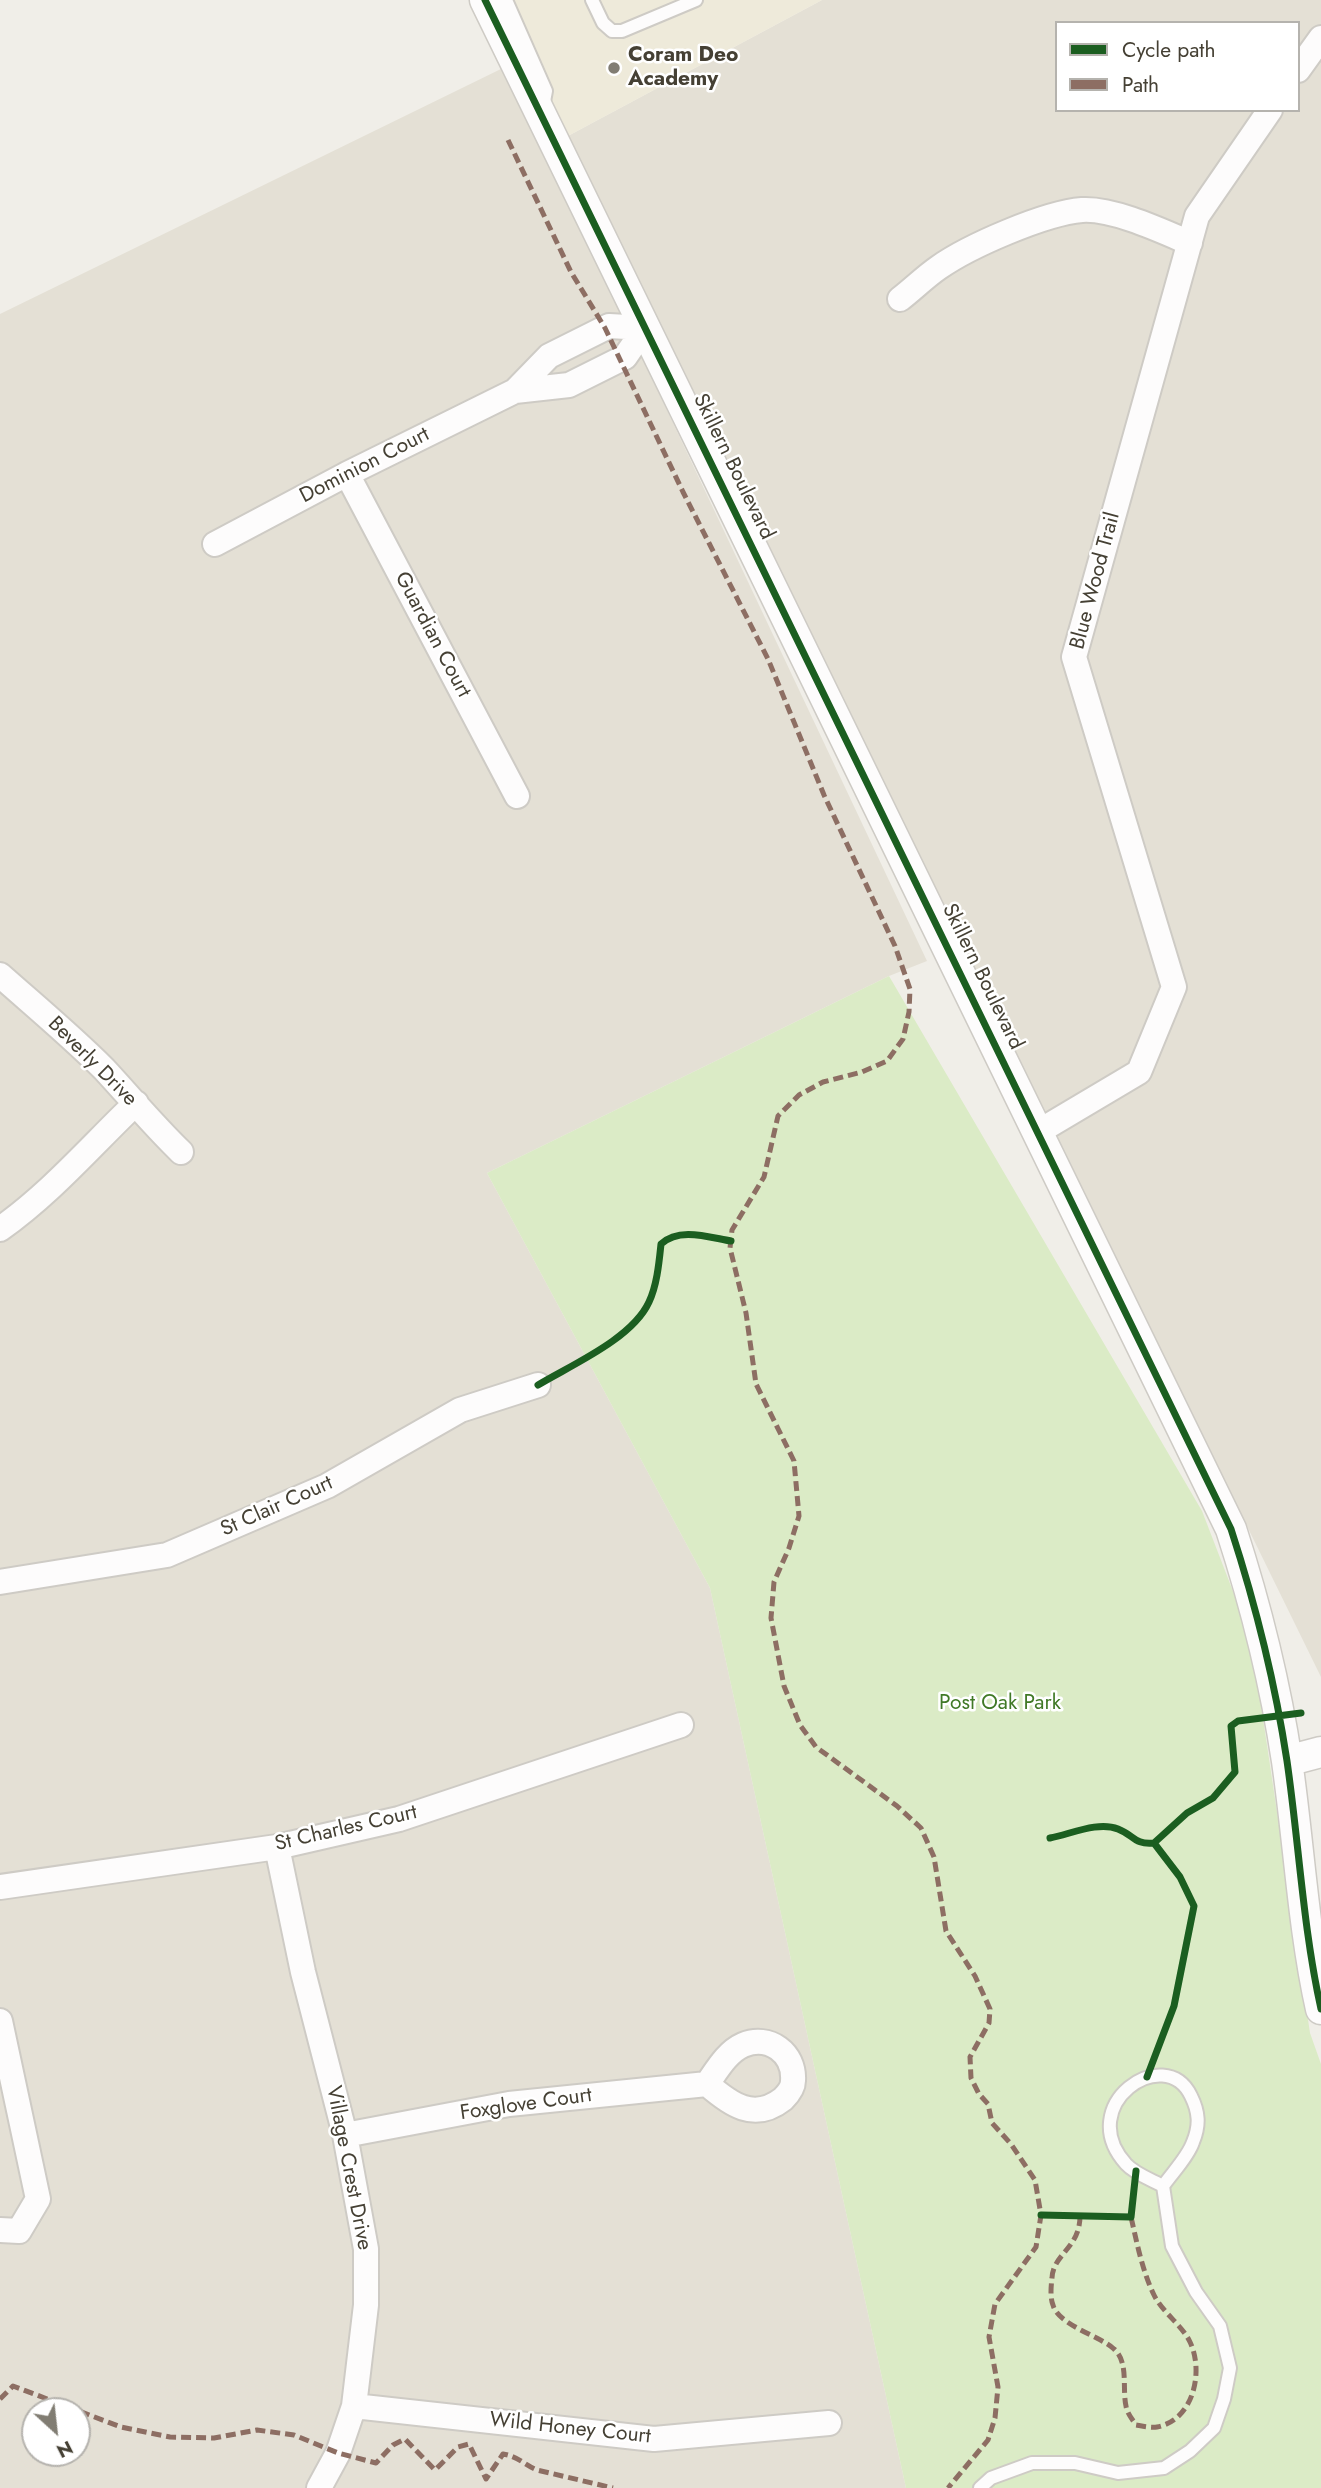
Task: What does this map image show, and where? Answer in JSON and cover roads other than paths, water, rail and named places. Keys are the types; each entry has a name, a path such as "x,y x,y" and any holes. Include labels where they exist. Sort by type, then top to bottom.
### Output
{"street":[{"name":"Skillern Boulevard","path":"485,0 1231,1529 1266,1644 1287,1761 1321,2009"},
{"path":"1300,67 1321,38"},
{"name":"Blue Wood Trail","path":"1038,1132 1139,1072 1174,987 1074,657 1196,216 1269,112"},
{"path":"901,299 938,267 981,244 1021,226 1083,210 1144,224 1190,243"},
{"name":"Dominion Court","path":"516,391 549,356 609,326 645,328"},
{"name":"Dominion Court","path":"215,544 347,474 516,391 569,385 625,357 645,328"},
{"name":"Guardian Court","path":"347,474 517,796"},
{"name":"Beverly Drive","path":"0,975 80,1045 136,1103 150,1123 181,1152"},
{"path":"0,1229 47,1192 92,1144 136,1103"},
{"name":"St Clair Court","path":"0,1582 167,1555 327,1486 460,1410 538,1385"},
{"name":"St Charles Court","path":"0,1887 277,1847 399,1819 681,1725"},
{"path":"1287,1761 1321,1752"},
{"name":"Village Crest Drive","path":"277,1847 303,1972 345,2135 366,2249 366,2305 354,2406 338,2453 319,2488"},
{"path":"0,2021 38,2199 10,2231"},
{"name":"Foxglove Court","path":"345,2135 509,2104 707,2084"},
{"name":"Wild Honey Court","path":"354,2406 654,2439 829,2423"}],"lane":[{"path":"506,0 546,91 541,114"},
{"path":"592,0 603,23 612,31 622,31 696,0"},
{"path":"980,2488 991,2478 1032,2463 1075,2463 1118,2473 1164,2468 1190,2451 1214,2428 1224,2399 1230,2368 1220,2326 1196,2292 1172,2246 1163,2186 1193,2144 1199,2113 1187,2088 1170,2077 1147,2077 1126,2088 1112,2108 1110,2140 1127,2166 1163,2186"}],"place":[{"name":"Coram Deo Academy","path":"614,68"}],"park label":[{"name":"Post Oak Park","path":"1000,1704"}]}
